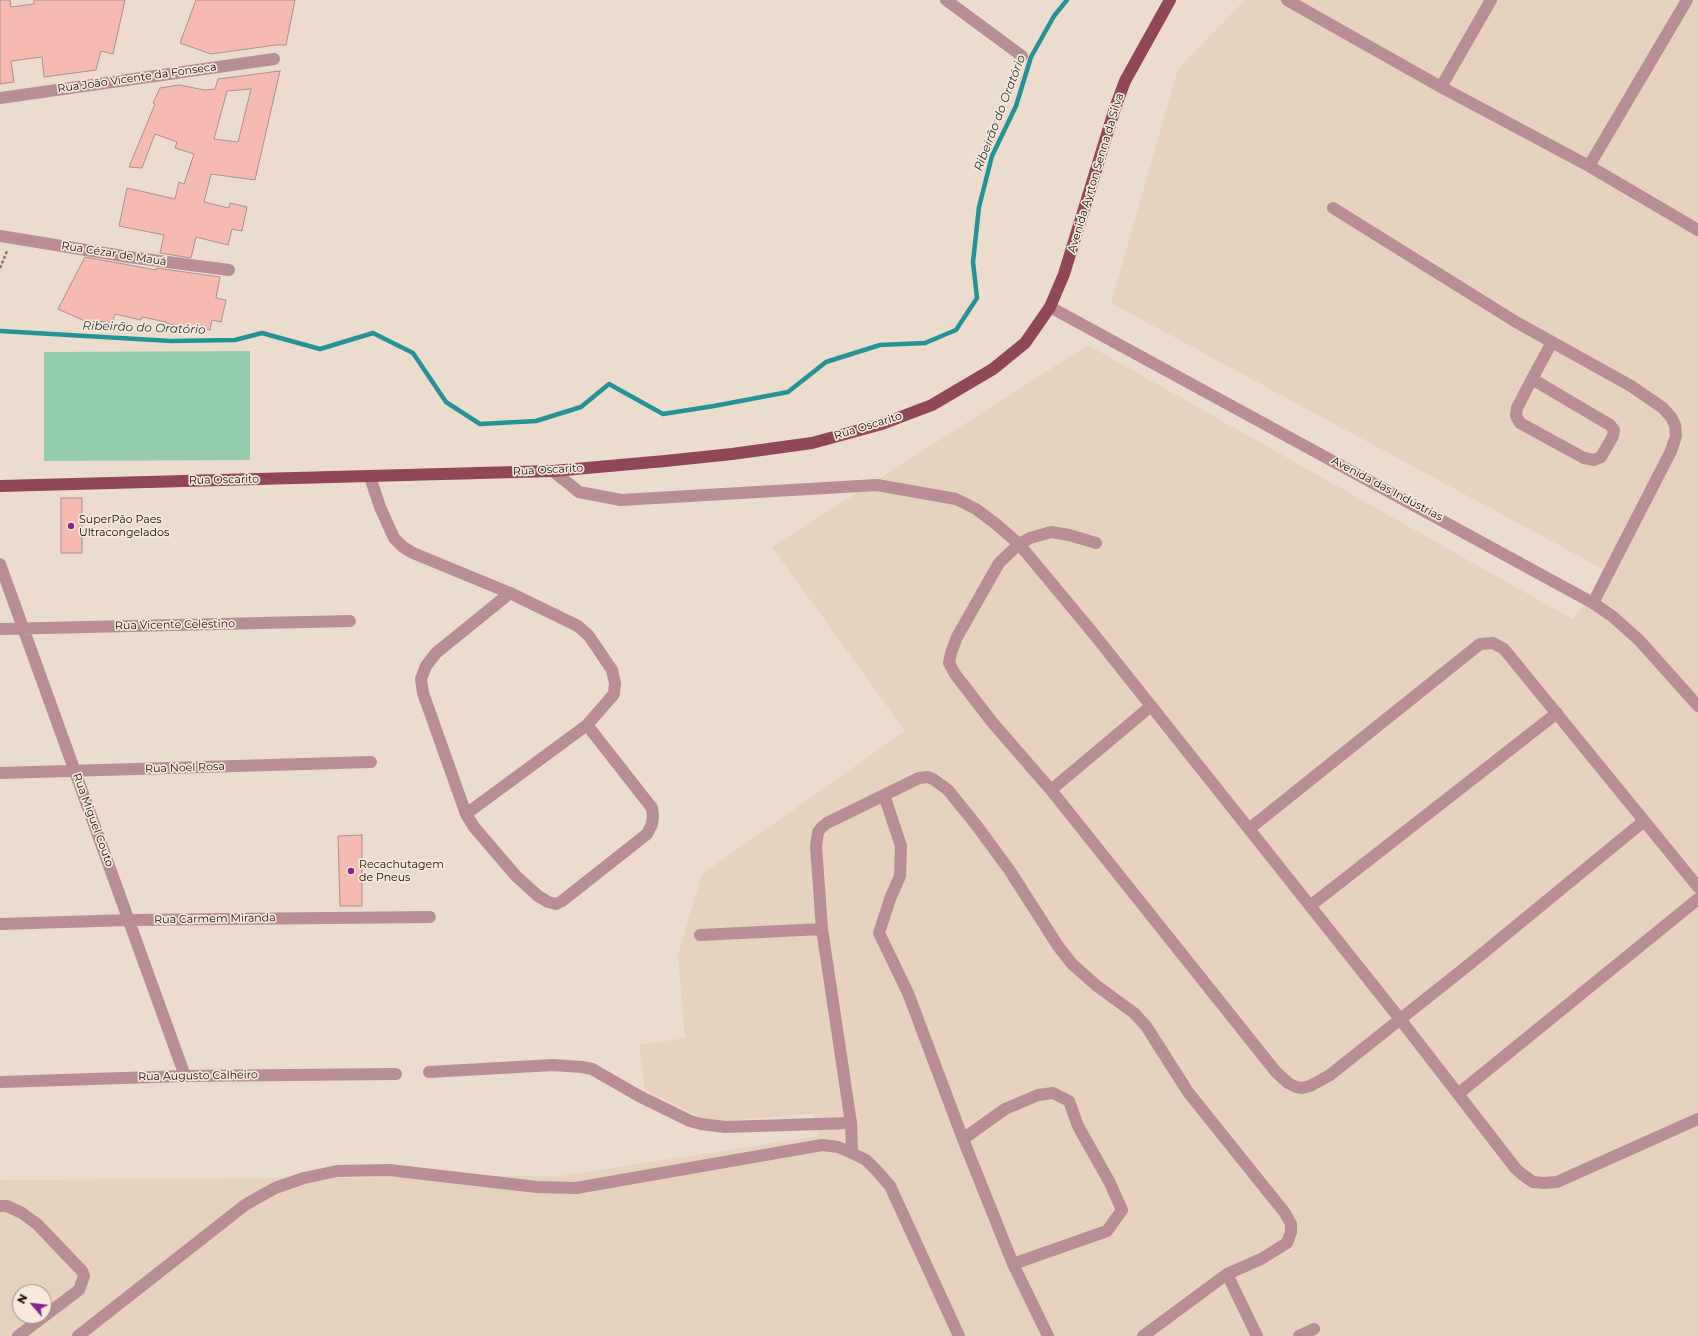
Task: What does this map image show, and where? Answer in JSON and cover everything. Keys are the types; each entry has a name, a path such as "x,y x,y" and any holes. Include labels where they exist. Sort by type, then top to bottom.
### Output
{"main road":[{"name":"Avenida Ayrton Senna da Silva","path":"1050,307 1064,274 1114,108 1125,81 1170,0"},
{"name":"Rua Oscarito","path":"0,486 553,471 732,454 812,443 882,424 932,405 993,369 1025,343 1050,307"}],"street":[{"path":"946,0 1022,56"},
{"path":"1287,0 1442,87 1589,166 1698,230"},
{"path":"1442,87 1491,0"},
{"path":"1589,166 1686,0"},
{"name":"Rua João Vicente da Fonseca","path":"0,98 274,58"},
{"path":"1333,208 1516,322 1631,386 1663,408 1671,417 1675,425 1676,436 1671,452 1593,603"},
{"name":"Rua Cézar de Mauá","path":"6,238 31,240 129,257 229,270"},
{"name":"Avenida das Indústrias","path":"1050,307 1447,522 1593,603 1612,616 1639,640 1698,706"},
{"path":"1532,379 1610,425 1614,430 1613,436 1601,457 1594,460 1584,458 1520,423 1516,416 1517,408 1532,379 1552,342"},
{"path":"553,471 578,492 621,500 877,485 956,499 976,509 1019,544 1093,633 1400,1019 1516,1169 1533,1182 1544,1184 1557,1182 1698,1118"},
{"path":"370,477 380,507 394,538 402,547 413,553 510,593 578,626 589,636 612,670 615,683 614,694 588,725 466,814"},
{"path":"1096,543 1069,535 1051,532 1030,538 1019,544 999,563 957,637 949,663 955,674 992,722 1051,790 1266,1060 1288,1083 1302,1088 1310,1086 1330,1075 1644,821"},
{"name":"Rua Miguel Couto","path":"0,564 185,1076"},
{"path":"510,593 436,653 426,666 421,679 423,693 466,814 474,827 516,876 538,896 548,902 556,904 562,901 647,834 652,824 652,808 588,725"},
{"name":"Rua Vicente Celestino","path":"0,629 350,621"},
{"path":"1249,830 1480,644 1493,643 1504,649 1557,712 1698,887"},
{"path":"1051,790 1151,706"},
{"path":"1310,906 1557,712"},
{"name":"Rua Noel Rosa","path":"0,773 371,762"},
{"path":"852,1153 851,1123 822,929 816,846 818,832 827,823 924,777 933,779 948,790 977,826 1010,871 1058,946 1072,964 1097,986 1134,1013 1146,1026 1188,1092 1285,1213 1291,1224 1291,1232 1287,1243 1261,1259 1227,1274 1143,1336"},
{"path":"884,795 901,846 900,876 890,899 879,933 908,993 963,1139 1013,1264 1048,1336"},
{"path":"1458,1094 1698,899"},
{"name":"Rua Carmem Miranda","path":"0,924 128,920 430,916"},
{"path":"700,935 822,929"},
{"path":"429,1072 553,1065 582,1067 592,1069 639,1096 671,1112 701,1124 725,1127 851,1123"},
{"name":"Rua Augusto Calheiro","path":"0,1082 185,1076 396,1074"},
{"path":"963,1139 1005,1109 1038,1095 1053,1093 1069,1101 1078,1126 1110,1183 1122,1210 1107,1231 1013,1264"},
{"path":"78,1336 245,1205 275,1188 304,1178 337,1171 389,1170 537,1187 576,1188 822,1145 838,1147 866,1160 890,1186 959,1336"},
{"path":"0,1206 7,1206 22,1213 37,1224 82,1271 84,1276 79,1290 18,1336"},
{"path":"1227,1274 1257,1336"},
{"path":"1300,1336 1314,1329"}],"path":[{"path":"0,268 6,238"}],"shaded area":[{"path":"1245,0 1698,0 1698,1336 0,1336 0,1180 560,1176 818,1136 813,1114 711,1122 645,1090 639,1045 685,1038 678,954 702,874 905,731 772,547 1088,345 1572,619 1612,574 1111,303 1178,69"}],"green space":[{"path":"250,351 250,460 44,461 44,352"}],"building":[{"path":"0,0 10,0 11,7 34,4 34,0 125,0 113,54 101,51 96,70 44,77 42,57 11,61 14,82 0,84"},
{"path":"196,0 295,0 286,45 211,54 180,43"},
{"path":"280,71 255,180 211,174 204,202 229,208 230,203 247,207 242,231 232,229 228,245 196,237 191,258 160,253 164,235 119,226 127,188 175,199 179,182 184,184 194,154 175,148 177,142 155,134 142,168 129,167 160,88 179,85 205,90 215,89 218,79","holes":["251,89 238,142 214,139 227,91"]},
{"path":"85,257 156,270 156,268 220,277 216,298 226,300 221,322 212,320 210,330 199,328 199,330 187,330 188,328 166,322 142,317 141,320 115,314 112,323 97,321 96,323 85,321 58,309"},
{"name":"SuperPão Paes Ultracongelados","path":"61,498 82,498 82,553 61,553"},
{"name":"Recachutagem de Pneus","path":"362,835 362,906 340,906 338,836"}],"waterway":[{"name":"Ribeirão do Oratório","path":"0,331 171,341 235,340 262,333 320,349 373,333 413,353 446,402 480,424 536,421 581,407 609,384 663,414 788,392 826,362 880,345 925,343 956,330 977,298 973,262 979,207 992,156 1016,106 1031,57 1054,16 1067,0"}],"place":[{"name":"SuperPão Paes Ultracongelados","path":"71,526"},
{"name":"Recachutagem de Pneus","path":"351,871"}]}
